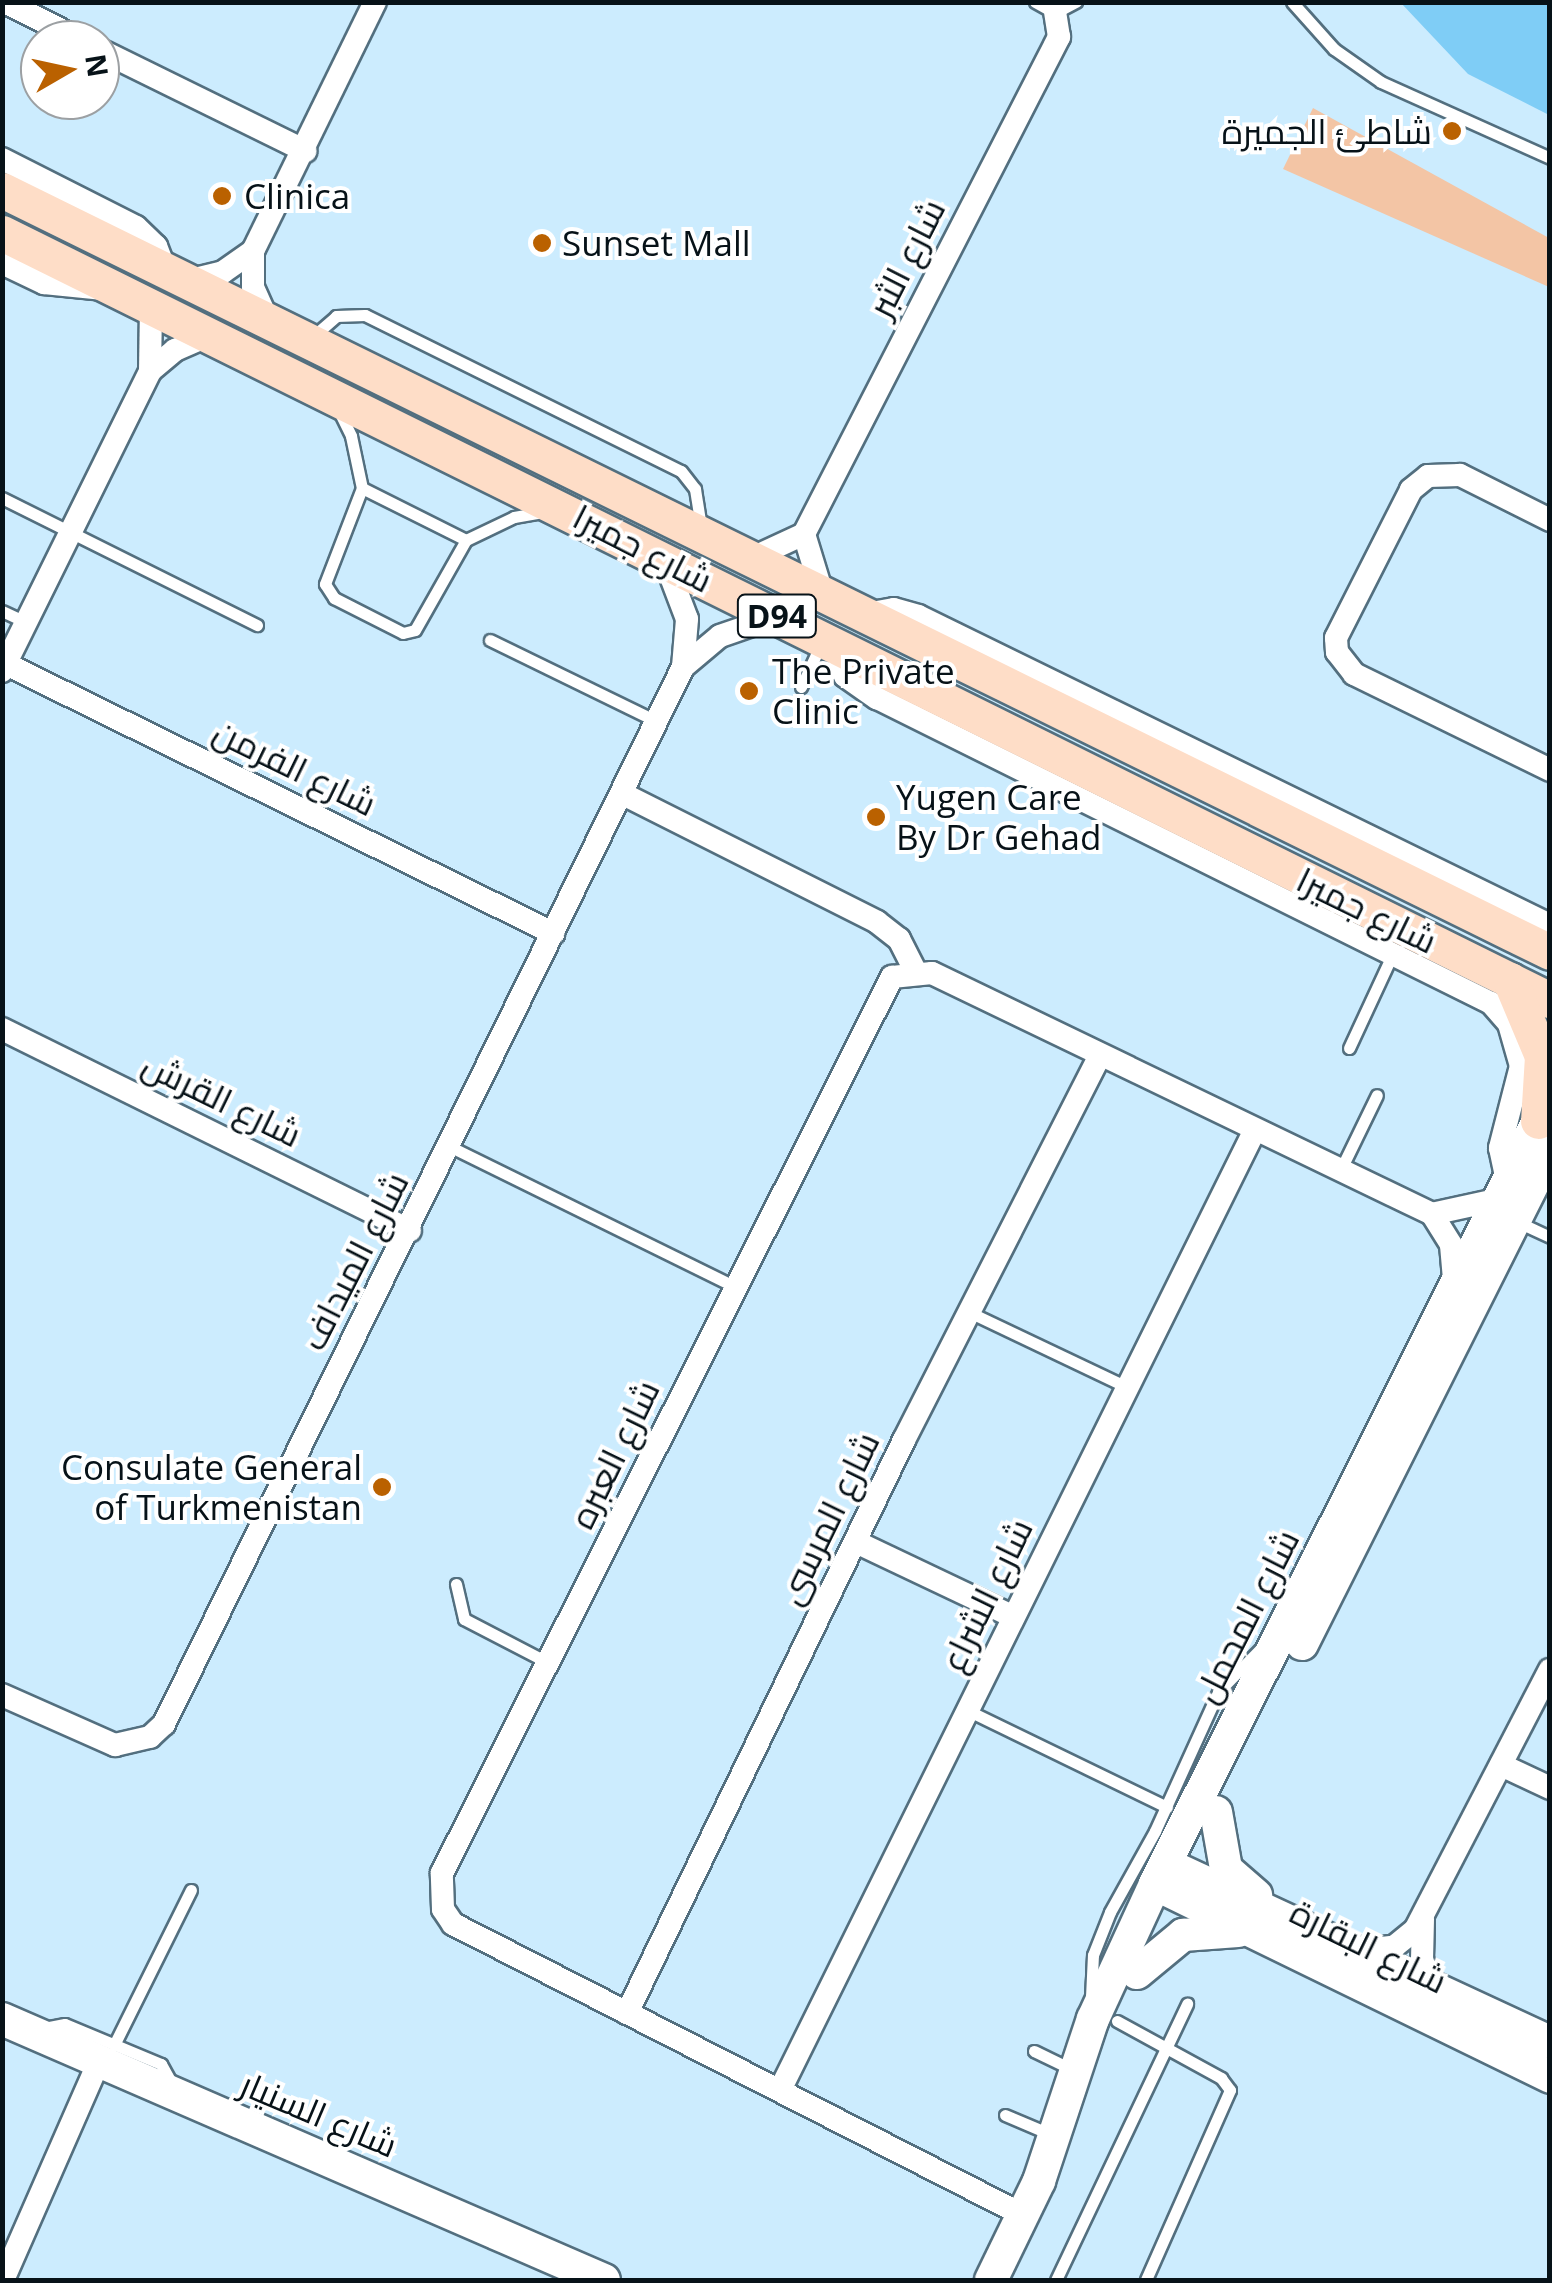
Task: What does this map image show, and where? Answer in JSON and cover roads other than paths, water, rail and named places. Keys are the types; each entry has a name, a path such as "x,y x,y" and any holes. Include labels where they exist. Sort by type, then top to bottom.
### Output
{"main road":[{"name":"شارع جميرا","path":"2,190 704,540 822,594 1550,952"},
{"name":"شارع جميرا","path":"2,233 569,510 1191,824 1398,940 1510,980 1550,1000"},
{"path":"1142,828 1191,824"},
{"path":"1398,940 1437,924 1550,980"},
{"path":"1510,980 1542,1056 1546,1123"}],"street":[{"path":"5,2 41,20"},
{"path":"2,160 136,226 177,276 223,272 253,250 375,2"},
{"name":"شارع الثبر","path":"804,534 1059,37 1056,6"},
{"path":"120,60 305,151"},
{"path":"253,250 253,287 268,321"},
{"path":"2,263 57,286 115,288"},
{"path":"150,371 151,304"},
{"path":"4,668 150,371 176,350 212,334"},
{"path":"1550,520 1460,476 1428,476 1411,490 1336,638 1337,652 1354,674 1550,770"},
{"path":"748,560 804,534 822,594"},
{"name":"شارع الميداف","path":"2,1695 115,1745 134,1744 164,1724 410,1231 682,668 687,618 663,558"},
{"path":"863,615 894,609 918,616 1550,925"},
{"name":"شارع الميداف","path":"682,668 720,636 778,616"},
{"path":"829,642 845,676 863,690 1142,828 1398,940 1479,995 1509,1024 1521,1066 1500,1148 1519,1197 1432,1214"},
{"name":"شارع الفرمن","path":"4,668 553,933"},
{"path":"623,794 877,922 899,939 915,970 1432,1214 1455,1257 1453,1287"},
{"name":"شارع العبره","path":"915,970 892,977 886,987 734,1286 442,1873 442,1910 469,1934 781,2088 1022,2215"},
{"name":"شارع القرش","path":"2,1030 410,1231"},
{"name":"شارع المرسى","path":"627,2013 856,1542 1100,1057"},
{"name":"شارع المحمل","path":"991,2280 1039,2181 1074,2070 1137,1973 1171,1879 1216,1812 1519,1197 1546,1123"},
{"name":"شارع الشراع","path":"781,2088 1254,1132"},
{"name":"شارع المحمل","path":"1039,2181 1054,2165 1105,2020 1284,1629 1453,1287 1519,1197"},
{"path":"856,1542 1012,1616"},
{"path":"1356,1951 1395,1946 1423,1919 1550,1670"},
{"path":"1501,1764 1550,1788"},
{"path":"1216,1812 1222,1860 1232,1878 1290,1923"},
{"name":"شارع البقارة","path":"1171,1879 1356,1951 1550,2042"},
{"name":"شارع البقارة","path":"1171,1879 1254,1935 1550,2078"},
{"path":"1423,1919 1422,1959 1430,1983"},
{"path":"1137,1973 1184,1935 1212,1929 1254,1935"},
{"name":"شارع السنيار","path":"3,2021 35,2034 107,2052 174,2094 604,2280"},
{"path":"3,2280 107,2052"}],"lane":[{"path":"1292,2 1334,48 1381,82 1550,158"},
{"path":"308,342 336,316 365,315 681,471 695,488 704,540"},
{"path":"329,392 352,436 362,488 324,584 334,598 403,632 415,630 466,540 514,517 569,510"},
{"path":"362,488 466,540"},
{"path":"2,498 257,624"},
{"path":"2,611 26,622"},
{"path":"490,640 656,721"},
{"path":"801,687 829,642"},
{"path":"1349,1048 1398,940"},
{"path":"1341,1169 1377,1095"},
{"path":"450,1146 734,1286"},
{"path":"1519,1197 1550,1237"},
{"path":"970,1312 1127,1387"},
{"path":"456,1584 464,1618 548,1663"},
{"path":"1146,2280 1230,2095 1221,2078 1105,2020 1099,1936 1167,1808 1226,1679 1284,1629"},
{"path":"969,1711 1167,1808"},
{"path":"107,2052 191,1890"},
{"path":"1056,2280 1187,2004"},
{"path":"1034,2052 1074,2070"},
{"path":"1006,2115 1054,2136"}],"water":[{"path":"1401,3 1549,3 1549,115 1468,74"}],"place":[{"name":"شاطئ الجميرة","path":"1452,131"},
{"name":"Clinica","path":"222,196"},
{"name":"Sunset Mall","path":"542,243"},
{"name":"The Private Clinic","path":"749,691"},
{"name":"Yugen Care By Dr Gehad","path":"876,817"},
{"name":"Consulate General of Turkmenistan","path":"382,1487"}]}
